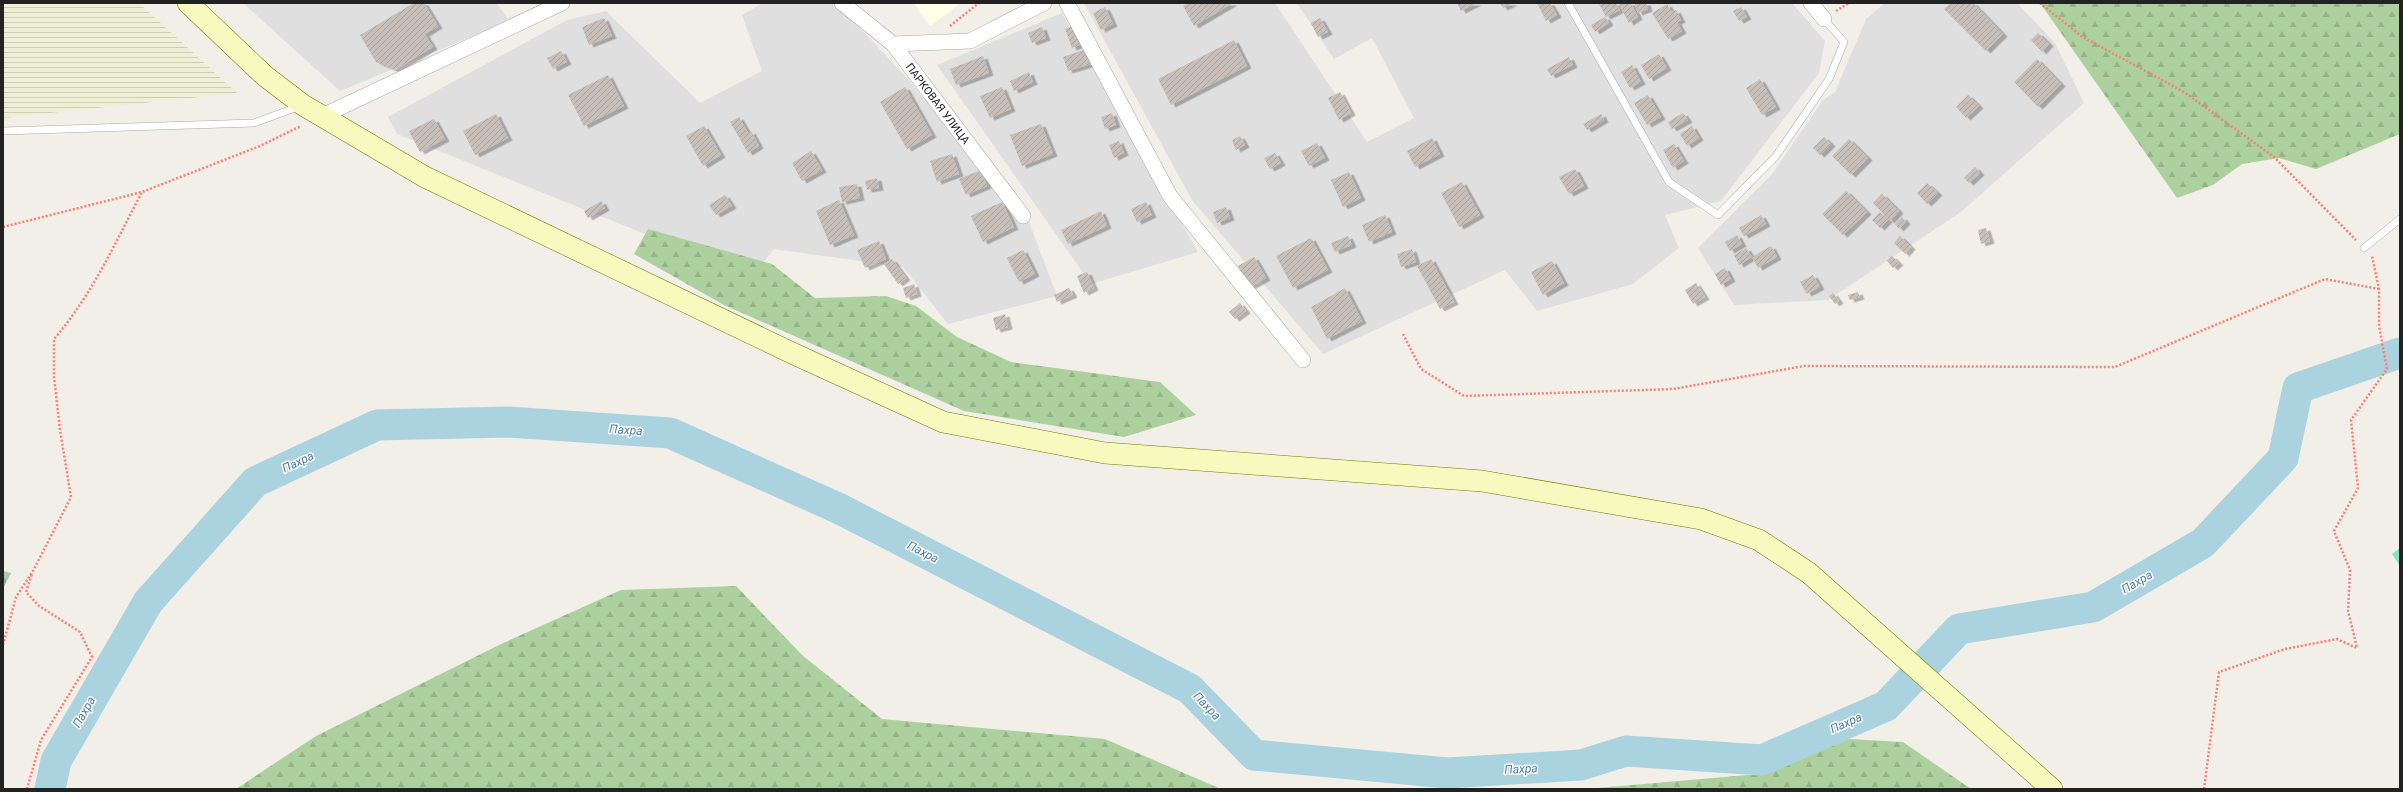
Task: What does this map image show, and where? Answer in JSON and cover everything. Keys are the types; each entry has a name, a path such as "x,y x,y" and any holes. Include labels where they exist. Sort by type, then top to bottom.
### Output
{"street":[{"path":"188,3 265,76 303,105 320,117 425,177 792,354 944,422 1105,453 1482,481 1701,519 1759,540 1809,573 2052,789"},
{"path":"320,117 544,7 562,3"},
{"name":"ПАРКОВАЯ УЛИЦА","path":"842,3 893,44 1023,216"},
{"path":"893,44 970,41 1044,3"},
{"path":"1067,3 1170,196 1303,360"},
{"path":"1810,3 1824,19"}],"lane":[{"path":"1568,3 1669,182 1718,215 1776,156 1829,79 1844,42 1824,19"},
{"path":"3,131 254,123 303,105"},
{"path":"2364,248 2400,219"}],"path":[{"path":"928,43 979,3"},
{"path":"2040,3 2082,36 2184,92 2274,157 2374,258 2379,289 2379,326 2387,369 2351,420 2358,488 2334,531 2350,570 2348,611 2357,648 2337,639 2285,649 2218,672 2204,789"},
{"path":"3,227 142,192 260,146 320,117"},
{"path":"3,645 16,597 33,570 71,497 60,430 54,376 54,339 75,314 99,276 142,192"},
{"path":"1403,334 1421,369 1464,396 1673,389 1804,366 2116,367 2325,279 2379,289"},
{"path":"27,789 41,740 92,657 80,632 39,606 26,592 33,570"}],"shaded area":[{"path":"3,3 139,3 237,93 3,118"},
{"path":"243,3 497,3 509,21 340,91"},
{"path":"763,3 836,3 905,76 1029,222 1057,296 948,324 903,267 774,249 752,277 397,134 388,117 567,20 606,11 700,103 762,71 742,15"},
{"path":"914,3 961,3 930,26"},
{"path":"1084,3 1275,3 1367,142 1414,118 1372,38 1334,59 1297,3 1792,3 1825,41 1819,73 1721,201 1665,215 1679,248 1633,284 1537,311 1505,270 1323,354 1192,200"},
{"path":"1885,3 2017,3 2055,43 2084,103 1961,212 1828,300 1734,305 1698,248 1772,174 1823,100 1835,92 1866,19"},
{"path":"1062,13 1198,252 1091,284 937,65"}],"green space":[{"path":"2040,3 2400,3 2400,134 2316,169 2279,158 2242,164 2213,185 2177,198"},
{"path":"648,229 772,264 815,298 886,296 916,306 957,337 1011,362 1160,382 1196,415 1124,437 964,411 724,305 634,254"},
{"path":"2400,548 2400,566 2392,554"},
{"path":"3,571 11,573 3,589"},
{"path":"736,586 802,655 882,719 1105,739 1221,789 236,789 316,736 501,644 621,590"},
{"path":"1849,739 1903,742 1971,789 1586,789 1759,774"}],"building":[{"path":"414,3 424,3 438,26 425,34 433,47 395,70 376,62 360,35"},
{"path":"1188,3 1233,3 1194,26 1183,6"},
{"path":"1457,3 1477,3 1461,11"},
{"path":"1500,3 1513,3 1503,8"},
{"path":"1537,3 1550,3 1557,15 1546,21"},
{"path":"1616,3 1620,10 1606,17 1599,4"},
{"path":"1623,3 1631,3 1638,17 1629,23 1619,5"},
{"path":"1634,3 1646,3 1648,9 1638,13"},
{"path":"1950,3 1973,3 2003,34 1986,51 1944,9"},
{"path":"1667,4 1672,12 1676,10 1681,20 1677,22 1682,31 1668,39 1652,13"},
{"path":"1105,7 1113,24 1101,30 1093,13"},
{"path":"1741,7 1747,17 1739,21 1733,11"},
{"path":"1605,17 1609,23 1595,32 1591,25"},
{"path":"604,18 612,36 589,45 582,27"},
{"path":"1320,18 1328,32 1318,37 1311,23"},
{"path":"1075,25 1082,44 1072,48 1065,29"},
{"path":"1042,27 1046,38 1032,43 1028,33"},
{"path":"2038,33 2049,44 2042,52 2031,40"},
{"path":"1234,40 1247,66 1171,105 1158,79"},
{"path":"1086,49 1091,64 1068,71 1063,57"},
{"path":"561,51 567,62 553,69 547,58"},
{"path":"1659,54 1667,68 1649,79 1641,65"},
{"path":"983,56 989,73 956,85 950,69"},
{"path":"1569,57 1573,65 1551,76 1547,69"},
{"path":"2037,59 2061,84 2038,107 2014,82"},
{"path":"1632,65 1641,82 1630,88 1621,72"},
{"path":"1029,72 1033,82 1014,91 1010,81"},
{"path":"608,75 624,106 584,126 568,95"},
{"path":"1760,79 1776,107 1762,115 1746,88"},
{"path":"905,87 932,135 907,149 880,102"},
{"path":"1002,87 1011,109 990,118 980,96"},
{"path":"1340,92 1351,113 1339,120 1328,98"},
{"path":"1648,95 1661,117 1647,125 1634,103"},
{"path":"1968,95 1979,106 1966,118 1956,107"},
{"path":"1112,113 1116,125 1105,129 1101,117"},
{"path":"1683,113 1688,120 1672,129 1668,122"},
{"path":"496,114 508,138 475,155 463,131"},
{"path":"1601,114 1604,120 1587,130 1583,124"},
{"path":"739,117 748,133 751,131 759,146 748,153 730,122"},
{"path":"434,119 445,139 420,152 409,131"},
{"path":"1041,124 1053,154 1022,166 1010,135"},
{"path":"704,126 721,155 703,166 686,136"},
{"path":"1692,126 1699,138 1687,146 1680,134"},
{"path":"1240,136 1245,145 1236,150 1232,140"},
{"path":"1824,137 1831,144 1820,155 1813,148"},
{"path":"1432,138 1440,154 1415,167 1407,151"},
{"path":"1849,139 1868,158 1851,175 1832,156"},
{"path":"1119,141 1124,153 1114,158 1109,145"},
{"path":"1317,143 1325,158 1309,166 1301,151"},
{"path":"1674,144 1684,161 1673,168 1663,150"},
{"path":"811,151 822,170 802,181 792,163"},
{"path":"1275,153 1281,163 1270,169 1264,158"},
{"path":"952,154 959,174 937,182 930,161"},
{"path":"1975,167 1980,173 1969,183 1964,178"},
{"path":"1575,169 1584,186 1569,194 1559,177"},
{"path":"981,170 987,186 966,195 959,179"},
{"path":"1349,172 1361,198 1343,207 1331,180"},
{"path":"877,178 879,188 867,190 865,181"},
{"path":"1462,182 1480,215 1459,227 1441,193"},
{"path":"1927,183 1938,193 1927,204 1917,193"},
{"path":"857,184 860,198 842,202 839,187"},
{"path":"1846,191 1867,212 1843,235 1822,214"},
{"path":"1882,194 1899,211 1890,221 1873,203"},
{"path":"725,195 732,206 716,215 709,205"},
{"path":"839,200 854,235 830,245 816,211"},
{"path":"601,201 605,208 588,218 584,211"},
{"path":"1002,202 1014,227 983,242 971,216"},
{"path":"1146,202 1152,215 1137,222 1131,209"},
{"path":"1226,207 1230,218 1217,223 1213,212"},
{"path":"1101,211 1107,226 1068,244 1061,230"},
{"path":"1880,212 1888,220 1880,228 1872,220"},
{"path":"1385,215 1392,232 1369,242 1362,225"},
{"path":"1761,215 1766,224 1744,236 1739,228"},
{"path":"1902,217 1906,222 1899,229 1895,224"},
{"path":"1986,228 1990,241 1981,244 1978,230"},
{"path":"1737,235 1742,244 1730,251 1725,242"},
{"path":"1348,236 1352,245 1335,252 1331,243"},
{"path":"1900,236 1911,247 1905,254 1894,243"},
{"path":"1311,238 1328,270 1293,288 1276,256"},
{"path":"879,241 886,259 865,268 857,250"},
{"path":"1771,246 1777,257 1758,268 1752,257"},
{"path":"1746,248 1752,257 1739,265 1734,255"},
{"path":"1412,249 1416,262 1401,267 1397,254"},
{"path":"1023,250 1035,274 1019,282 1007,258"},
{"path":"1892,256 1899,263 1893,268 1887,261"},
{"path":"1254,257 1266,278 1250,287 1238,266"},
{"path":"892,259 906,278 898,284 884,264"},
{"path":"1431,259 1454,302 1440,309 1417,266"},
{"path":"1552,261 1564,283 1543,295 1531,272"},
{"path":"1725,268 1731,279 1721,285 1715,274"},
{"path":"1087,272 1094,288 1084,293 1077,276"},
{"path":"1813,275 1820,287 1807,294 1800,282"},
{"path":"1696,283 1705,297 1693,304 1685,290"},
{"path":"914,284 917,294 906,298 903,288"},
{"path":"1069,288 1073,295 1057,302 1054,295"},
{"path":"1345,288 1362,321 1327,339 1311,307"},
{"path":"1858,292 1860,297 1850,300 1848,295"},
{"path":"1833,293 1839,301 1835,304 1829,296"},
{"path":"1240,303 1246,311 1235,319 1229,312"},
{"path":"1005,314 1008,327 996,330 993,318"}],"waterway":[{"name":"Пахра","path":"50,789 56,761 148,602 255,482 377,425 508,422 670,433 840,509 1190,689 1254,755 1447,773 1581,765 1626,751 1762,760 1886,706 1959,629 2093,607 2203,543 2283,458 2298,388 2400,353"}]}
